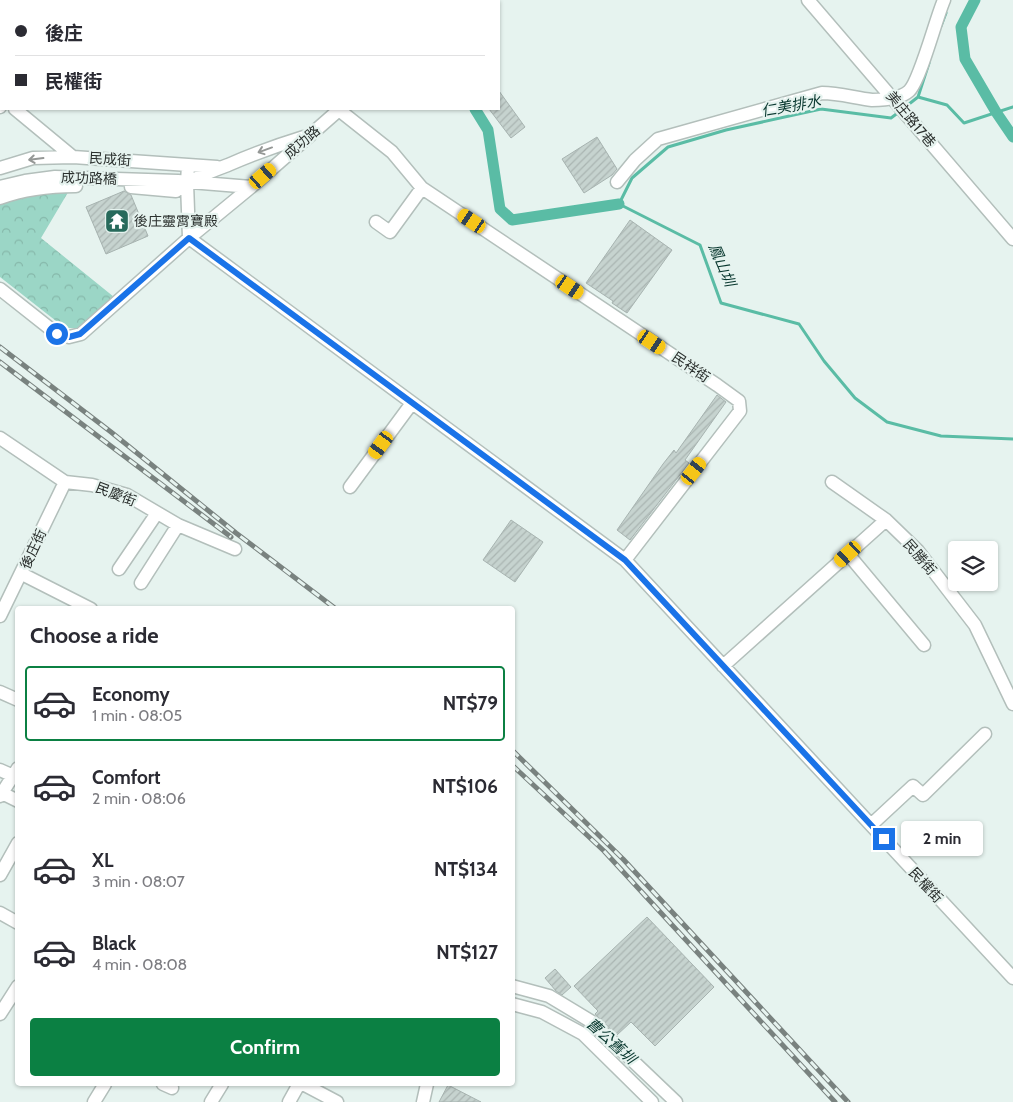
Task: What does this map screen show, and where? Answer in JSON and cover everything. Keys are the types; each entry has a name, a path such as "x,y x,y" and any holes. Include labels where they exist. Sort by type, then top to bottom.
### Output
{"street":[{"name":"美庄路17巷","path":"808,0 1013,239"},
{"path":"616,182 658,139 822,93 837,93 872,100 893,99 909,90 917,79 936,18 944,0"},
{"name":"民成街","path":"16,110 73,157 222,167"},
{"name":"成功路","path":"0,289 57,334 69,337 80,334 189,238 340,110"},
{"name":"民祥街","path":"340,110 392,152 422,188 718,385 739,401 740,411 625,560"},
{"path":"182,182 311,134"},
{"path":"0,168 33,158 73,157"},
{"path":"0,198 17,192 60,186 118,186 176,191 182,182 188,165"},
{"name":"成功路橋","path":"0,187 55,177 182,182"},
{"path":"182,182 233,184 251,187"},
{"path":"182,182 189,238"},
{"path":"376,222 390,232 422,188"},
{"name":"民權街","path":"189,238 625,560 1013,978"},
{"path":"350,487 412,402"},
{"name":"民慶街","path":"0,438 65,482 92,485 127,495 178,525 235,549"},
{"name":"後庄街","path":"0,616 65,482"},
{"name":"民勝街","path":"832,482 886,520 918,552 975,625 1013,704"},
{"path":"119,569 157,513"},
{"path":"723,666 886,520"},
{"path":"141,583 178,525"},
{"path":"848,554 924,645"},
{"path":"22,574 85,606"},
{"path":"0,692 15,699"},
{"path":"871,826 913,786 923,795 985,734"},
{"path":"0,770 15,774"},
{"path":"15,775 1,794 15,800"},
{"path":"0,875 15,848"},
{"path":"0,913 15,921"},
{"path":"515,987 549,996 592,1022 676,1102"},
{"path":"0,1014 15,991"},
{"path":"515,1005 542,1012 583,1034 652,1102"},
{"path":"94,1102 104,1086"},
{"path":"211,1102 221,1086"},
{"path":"289,1102 300,1086"},
{"path":"305,1086 337,1102"},
{"path":"423,1102 426,1086"}],"green space":[{"path":"70,189 41,238 114,297 77,328 65,328 0,277 0,203 12,199"}],"building":[{"path":"500,92 525,127 511,138 490,110 500,110"},
{"path":"597,137 617,169 612,175 584,193 562,159"},
{"name":"後庄靈霄寶殿","path":"124,191 131,195 148,236 106,254 86,207"},
{"path":"630,220 672,250 627,313 586,283"},
{"path":"717,395 726,402 685,460 689,463 630,540 617,530 663,464 674,450 676,453"},
{"path":"511,520 543,542 515,582 483,560"},
{"path":"647,917 714,987 655,1046 631,1022 617,1035 595,1014 598,1011 574,986"},
{"path":"555,969 571,987 562,995 545,978"},
{"path":"447,1086 450,1086 481,1102 439,1102"}],"waterway":[{"path":"975,0 961,27 965,59 1013,137"},
{"name":"仁美排水","path":"941,26 946,13"},
{"name":"仁美排水","path":"904,108 918,97 929,63"},
{"path":"918,97 947,105 964,123 1013,107"},
{"name":"鳳山圳","path":"899,112 891,118 821,109 726,130 668,147 632,178 619,204 700,245 721,303 799,324 824,361 855,398 887,422 941,436 1013,439"},
{"name":"鳳山圳","path":"476,110 488,130 500,209 512,220 619,204"}],"railway":[{"path":"0,347 111,432 236,533 332,606"},
{"path":"0,362 231,537"},
{"path":"515,753 623,859 848,1102"},
{"path":"515,768 604,851 835,1102"}],"place":[{"name":"後庄靈霄寶殿","path":"117,221"}],"route":[{"path":"57,334 69,337 80,334 189,238 625,560 884,839"}],"water label":[{"name":"曹公舊圳","path":"611,1041"}]}
